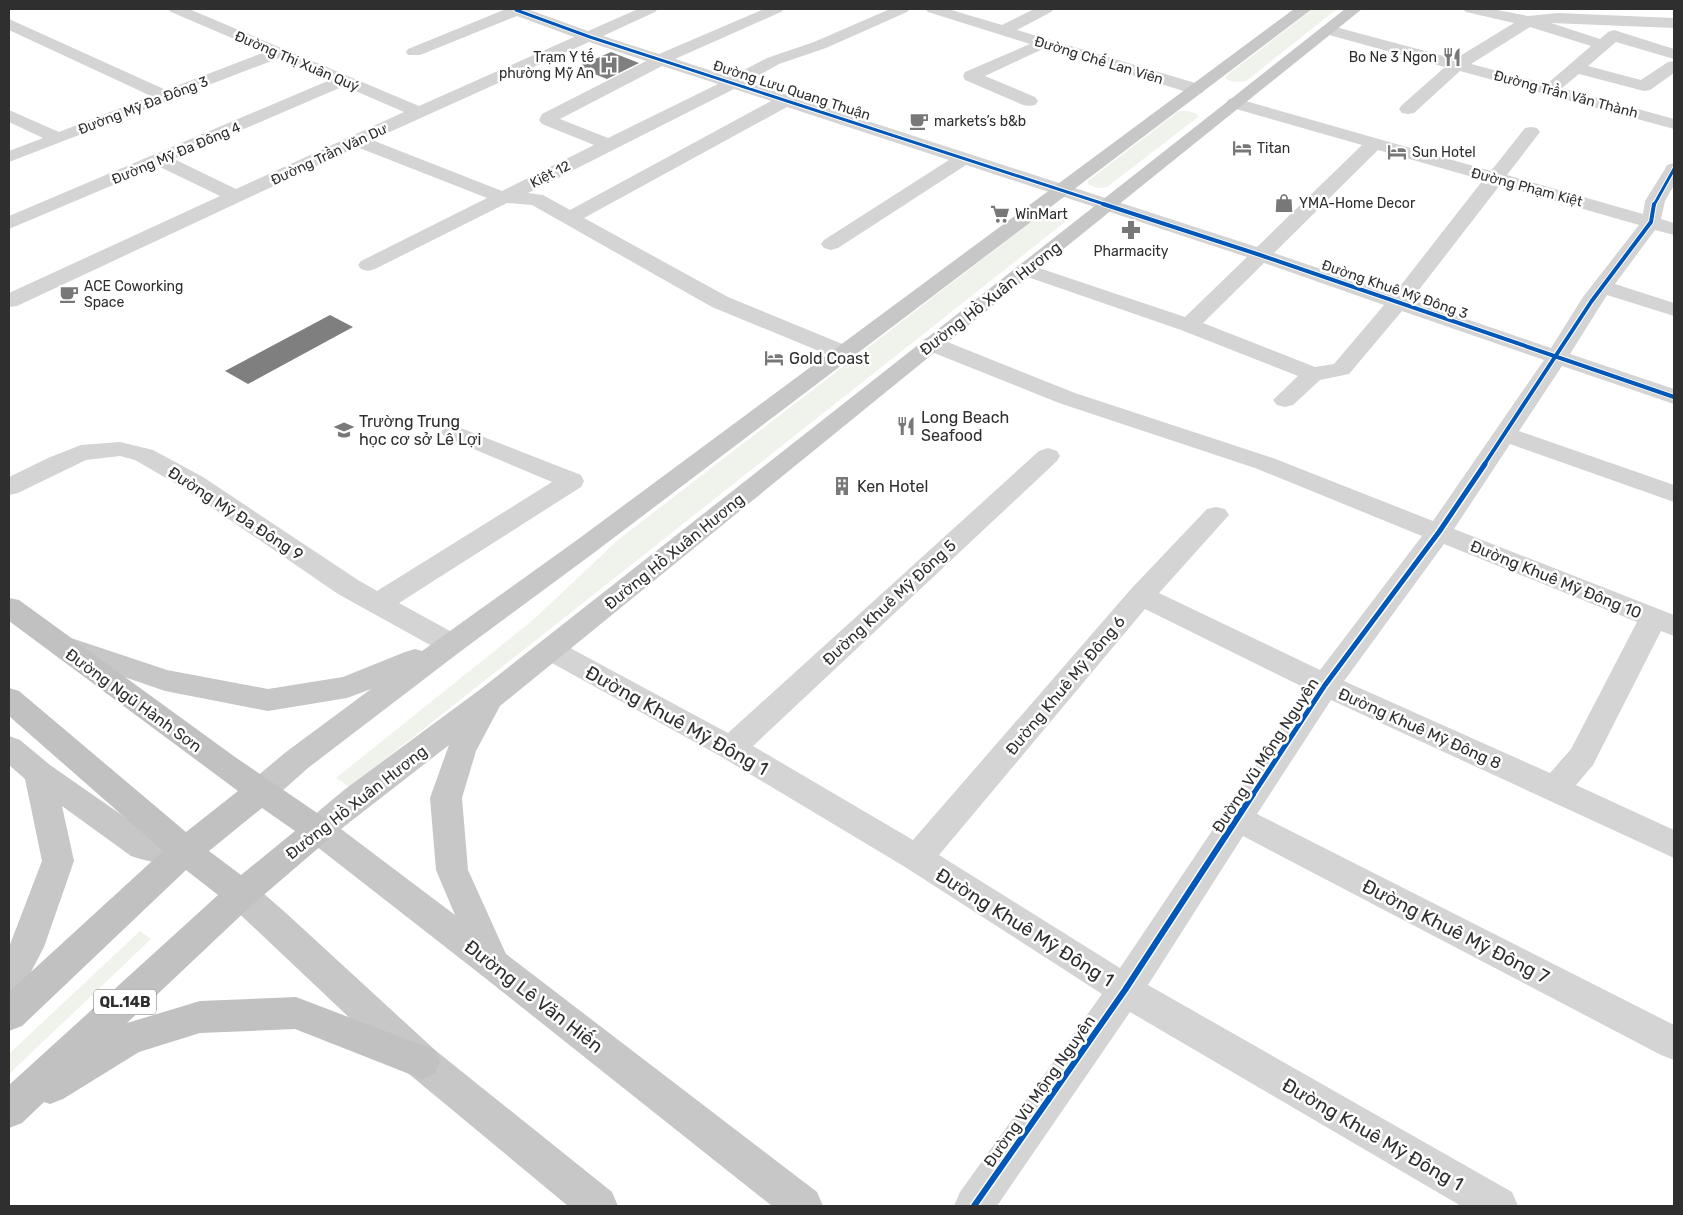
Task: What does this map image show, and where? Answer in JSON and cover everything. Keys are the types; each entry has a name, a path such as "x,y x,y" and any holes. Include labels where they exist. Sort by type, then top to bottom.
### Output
{"highway":[{"name":"Đường Ngũ Hành Sơn","path":"9,606 56,643 261,791"},
{"path":"9,699 185,851 241,894"},
{"name":"Đường Lê Văn Hiến","path":"261,791 318,830"},
{"path":"9,1015 185,851 261,791"},
{"name":"Đường Hồ Xuân Hương","path":"9,1112 241,894 318,830"},
{"path":"9,1112 129,1039 200,1017 296,1013 422,1062"}],"main road":[{"path":"261,791 297,760 451,644 1060,191 1199,96 1304,9"},
{"name":"Đường Hồ Xuân Hương","path":"318,830 355,799 492,696 1106,206 1232,97 1328,30 1354,9"},
{"path":"1199,96 1232,97"},
{"path":"1199,96 1232,97"},
{"path":"56,643 165,680 268,700 347,687 451,644"},
{"path":"492,696 461,750 446,798 452,870 492,963"},
{"path":"9,748 39,773 142,847 185,851"},
{"path":"9,980 27,947 58,860 39,773"},
{"name":"Đường Lê Văn Hiến","path":"318,830 803,1206"},
{"path":"241,894 276,924 422,1062 598,1206"}],"street":[{"path":"9,11 16,9"},
{"name":"Đường Thị Xuân Quý","path":"181,9 342,81 419,112"},
{"path":"414,52 518,9"},
{"name":"Đường Lưu Quang Thuận","path":"518,9 590,37 1106,206"},
{"name":"Đường Trần Văn Dư","path":"9,301 419,112 650,9"},
{"name":"Đường Lưu Quang Thuận","path":"608,145 548,120 548,118 662,60 776,9"},
{"name":"Đường Lưu Quang Thuận","path":"732,82 773,60 820,45 902,9"},
{"name":"Đường Chế Lan Viên","path":"932,9 1044,43 1199,96"},
{"name":"Đường Chế Lan Viên","path":"1002,31 1046,9"},
{"path":"1471,9 1496,11 1528,21 1674,54"},
{"path":"1408,110 1457,65 1528,21 1558,18 1674,23"},
{"path":"1550,90 1630,20"},
{"path":"9,24 165,96"},
{"name":"Đường Trần Văn Thành","path":"1328,30 1674,124"},
{"path":"9,38 27,32"},
{"path":"970,76 1044,43"},
{"name":"Đường Mỹ Đa Đông 3","path":"9,158 278,53"},
{"path":"1577,68 1644,86 1674,66"},
{"path":"952,82 964,74 1029,101"},
{"name":"Đường Mỹ Đa Đông 4","path":"9,223 342,81"},
{"name":"Kiệt 12","path":"368,265 732,82"},
{"name":"Đường Phạm Kiệt","path":"1232,97 1374,144 1663,225"},
{"name":"Đường Lưu Quang Thuận","path":"570,218 786,100"},
{"path":"9,115 58,138"},
{"path":"1026,270 1189,325 1313,374 1341,370 1399,301 1531,132"},
{"path":"357,141 478,189 503,197 536,199 720,302 844,353"},
{"path":"1189,325 1374,144"},
{"path":"831,244 964,158"},
{"path":"160,160 236,196"},
{"name":"Đường Vũ Mộng Nguyên","path":"974,1206 1125,990 1325,685 1439,532 1556,358 1590,302 1602,287 1663,225 1655,201 1674,169"},
{"name":"Đường Khuê Mỹ Đông 3","path":"1106,206 1399,301 1556,358 1674,397"},
{"path":"1602,287 1674,310"},
{"name":"Đường Khuê Mỹ Đông 10","path":"932,344 1067,398 1264,462 1664,622"},
{"path":"1285,400 1313,374"},
{"path":"378,603 572,481 452,432"},
{"path":"1504,434 1547,447 1674,494"},
{"name":"Đường Mỹ Đa Đông 9","path":"9,487 57,462 81,453 120,449 144,455 194,483 348,587 451,644"},
{"name":"Đường Khuê Mỹ Đông 5","path":"731,748 1048,456"},
{"name":"Đường Khuê Mỹ Đông 6","path":"917,858 1141,596 1216,515"},
{"name":"Đường Khuê Mỹ Đông 8","path":"1141,596 1325,685 1674,845"},
{"path":"1554,789 1582,757 1664,622"},
{"name":"Đường Khuê Mỹ Đông 1","path":"550,650 731,748 917,858 1125,990 1498,1206"},
{"name":"Đường Khuê Mỹ Đông 7","path":"1238,820 1674,1043"}],"shaded area":[{"path":"1313,9 1337,9 1246,81 1234,82 1226,79 1226,76"},
{"path":"1179,111 1188,111 1197,114 1198,117 1107,187 1097,188 1088,184 1088,181"},
{"path":"1053,211 1065,215 1067,219 1065,222 350,787 336,778 533,620 619,539 1040,215"},
{"path":"140,931 151,939 9,1074 9,1054"}],"building":[{"name":"Trạm Y tế phường Mỹ An","path":"611,52 639,63 607,79 577,67"},
{"path":"330,315 353,327 248,384 225,371"}],"cycle path":[{"path":"516,10 590,37 1260,255 1674,397"},
{"path":"974,1206 1125,990 1325,685 1439,532 1556,358 1591,302 1651,222 1655,201 1674,169"}],"place":[{"name":"Bo Ne 3 Ngon","path":"1452,57"},
{"name":"Trạm Y tế phường Mỹ An","path":"609,65"},
{"name":"markets’s b&b","path":"919,121"},
{"name":"Titan","path":"1242,148"},
{"name":"Sun Hotel","path":"1397,152"},
{"name":"YMA-Home Decor","path":"1284,203"},
{"name":"WinMart","path":"1000,214"},
{"name":"Pharmacity","path":"1131,230"},
{"name":"ACE Coworking Space","path":"69,294"},
{"name":"Gold Coast","path":"774,358"},
{"name":"Long Beach Seafood","path":"906,426"},
{"name":"Trường Trung học cơ sở Lê Lợi","path":"344,430"},
{"name":"Ken Hotel","path":"842,486"}]}
